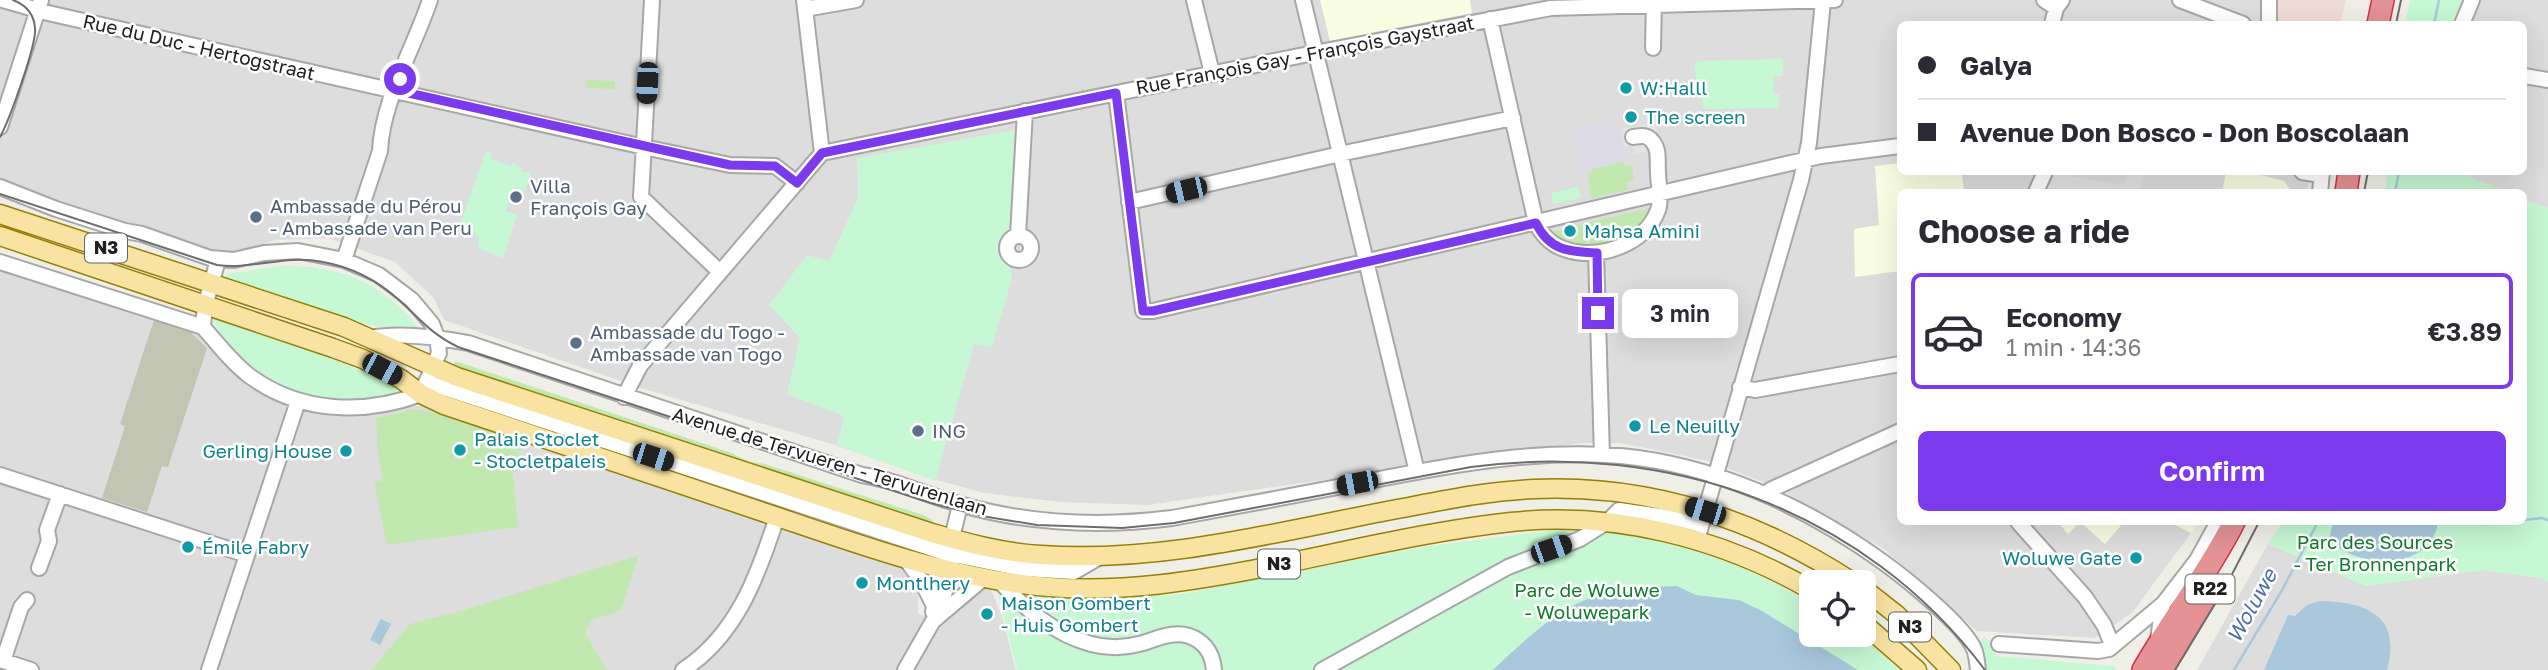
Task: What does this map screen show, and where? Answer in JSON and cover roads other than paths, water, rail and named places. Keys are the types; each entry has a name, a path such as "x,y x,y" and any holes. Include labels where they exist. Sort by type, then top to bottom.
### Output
{"highway":[{"path":"2366,21 2370,0"},
{"path":"2379,21 2383,0"},
{"name":"R22","path":"2165,660 2232,525"},
{"name":"R22","path":"2143,670 2165,660 2221,570 2244,525"}],"main road":[{"name":"Avenue de Tervueren - Tervurenlaan","path":"0,214 344,327 368,338 427,382 444,405 904,557 1100,557 1184,550 1501,491 1604,491 1660,498 1745,556 1799,584"},
{"name":"Avenue de Tervueren - Tervurenlaan","path":"0,236 363,359 401,380 427,382 947,558 991,579 1048,587 1099,589 1149,586 1203,579 1461,529 1513,522 1567,520 1701,525 1729,518 1799,550 1832,570"},
{"name":"N3","path":"1876,598 1897,615 1951,670"},
{"name":"N3","path":"1876,634 1917,670"}],"street":[{"name":"Rue du Duc - Hertogstraat","path":"3,0 40,5 400,91"},
{"path":"344,260 380,151 380,139 400,91 410,48 420,30 430,0"},
{"path":"652,0 641,197 720,272"},
{"path":"624,397 640,366 822,153 804,4 856,0"},
{"path":"1194,0 1212,74"},
{"path":"1303,0 1417,472"},
{"name":"Rue François Gay - François Gaystraat","path":"822,153 1551,8 1654,2 1835,0"},
{"path":"2180,0 2235,21"},
{"path":"2269,0 2269,21"},
{"path":"2463,21 2472,0"},
{"path":"1701,525 1806,160 1823,1"},
{"path":"1653,48 1654,2"},
{"path":"2052,21 2054,3"},
{"path":"0,127 40,5"},
{"path":"1490,19 1536,223 1550,243 1577,252 1597,253 1619,248 1640,235 1651,223 1660,208 1657,149 1645,135 1633,137"},
{"path":"2527,76 2548,80"},
{"path":"400,91 730,165 775,166 797,183"},
{"path":"1116,93 1143,311 1153,311 1806,160 1897,146"},
{"path":"1018,236 1025,111"},
{"path":"1129,202 1513,118"},
{"path":"0,187 45,205 218,260 234,260 281,251 298,251 344,260 379,275 398,288 425,315 437,337 439,353 427,382 369,408 347,409 298,401 251,377 203,327 0,262"},
{"path":"1597,253 1602,455"},
{"path":"203,327 205,306 218,260"},
{"name":"Avenue de Tervueren - Tervurenlaan","path":"368,338 381,335 437,337 468,343 862,475 879,477 960,505 1037,520 1086,523 1145,521 1502,458 1602,455 1654,461 1714,476 1768,496 1805,513 1846,537 1913,585 1946,615 1974,650 1978,670"},
{"path":"1740,387 1755,390 1897,365"},
{"name":"Avenue de Tervueren - Tervurenlaan","path":"427,382 870,529 947,558"},
{"path":"209,670 298,401"},
{"path":"1768,496 1770,490 1897,432"},
{"path":"0,475 247,555"},
{"path":"39,568 49,541 47,530 60,494"},
{"path":"905,670 933,609 960,505"},
{"path":"683,670 714,644 745,602 777,517"},
{"path":"1322,670 1508,567 1580,539 1607,522"},
{"path":"2021,525 2085,597 2104,625 2112,645"},
{"path":"1999,644 2098,651 2112,645 2164,604 2197,560 2216,525"},
{"name":"Avenue de Tervueren - Tervurenlaan","path":"835,536 870,529"},
{"path":"904,557 921,580 933,609"},
{"path":"933,609 991,579 1050,626 1073,637 1100,646 1113,647 1138,645 1170,634 1187,635 1198,639 1207,648 1214,670"},
{"path":"27,600 21,607 2,660 31,670"},
{"path":"2164,604 2165,660"}],"water":[{"path":"2332,525 2437,525 2432,538 2422,550 2391,561 2357,556 2341,550 2329,540"},
{"path":"1677,586 1696,595 1739,600 1799,634 1799,647 1821,647 1858,670 1493,670 1543,625 1572,606 1602,594"},
{"path":"2320,601 2352,604 2376,615 2385,624 2390,651 2387,670 2264,670 2288,615 2295,616 2307,605"},
{"path":"381,619 391,624 380,645 370,640"}],"waterway":[{"name":"Woluwe","path":"2435,21 2439,0"},
{"name":"Woluwe","path":"2396,189 2398,175"},
{"path":"2527,520 2548,520"},
{"name":"Woluwe","path":"2234,670 2281,592 2316,525"}],"tram line":[{"path":"0,137 22,82 32,50 35,28 31,14 13,0"},
{"path":"2397,21 2401,0"},
{"path":"2365,189 2367,175"},
{"path":"0,194 217,265 243,266 309,260 344,267 382,287 433,331 458,347 931,503 982,516 1037,525 1122,528 1174,523 1471,467 1545,462 1617,465 1688,477 1756,498 1821,528 1881,567 1936,614 1985,670"},
{"path":"2175,670 2227,584 2257,525"}],"place":[{"name":"W:Halll","path":"1626,88"},
{"name":"The screen","path":"1631,117"},
{"name":"Villa François Gay","path":"516,197"},
{"name":"Ambassade du Pérou - Ambassade van Peru","path":"256,217"},
{"name":"Mahsa Amini","path":"1570,231"},
{"name":"Ambassade du Togo - Ambassade van Togo","path":"576,343"},
{"name":"Le Neuilly","path":"1635,426"},
{"name":"ING","path":"918,431"},
{"name":"Palais Stoclet - Stocletpaleis","path":"460,450"},
{"name":"Gerling House","path":"346,451"},
{"name":"Émile Fabry","path":"188,547"},
{"name":"Woluwe Gate","path":"2136,558"},
{"name":"Montlhery","path":"862,583"},
{"name":"Maison Gombert - Huis Gombert","path":"987,614"}],"park label":[{"name":"Parc des Sources - Ter Bronnenpark","path":"2375,553"},
{"name":"Parc de Woluwe - Woluwepark","path":"1587,601"}]}
